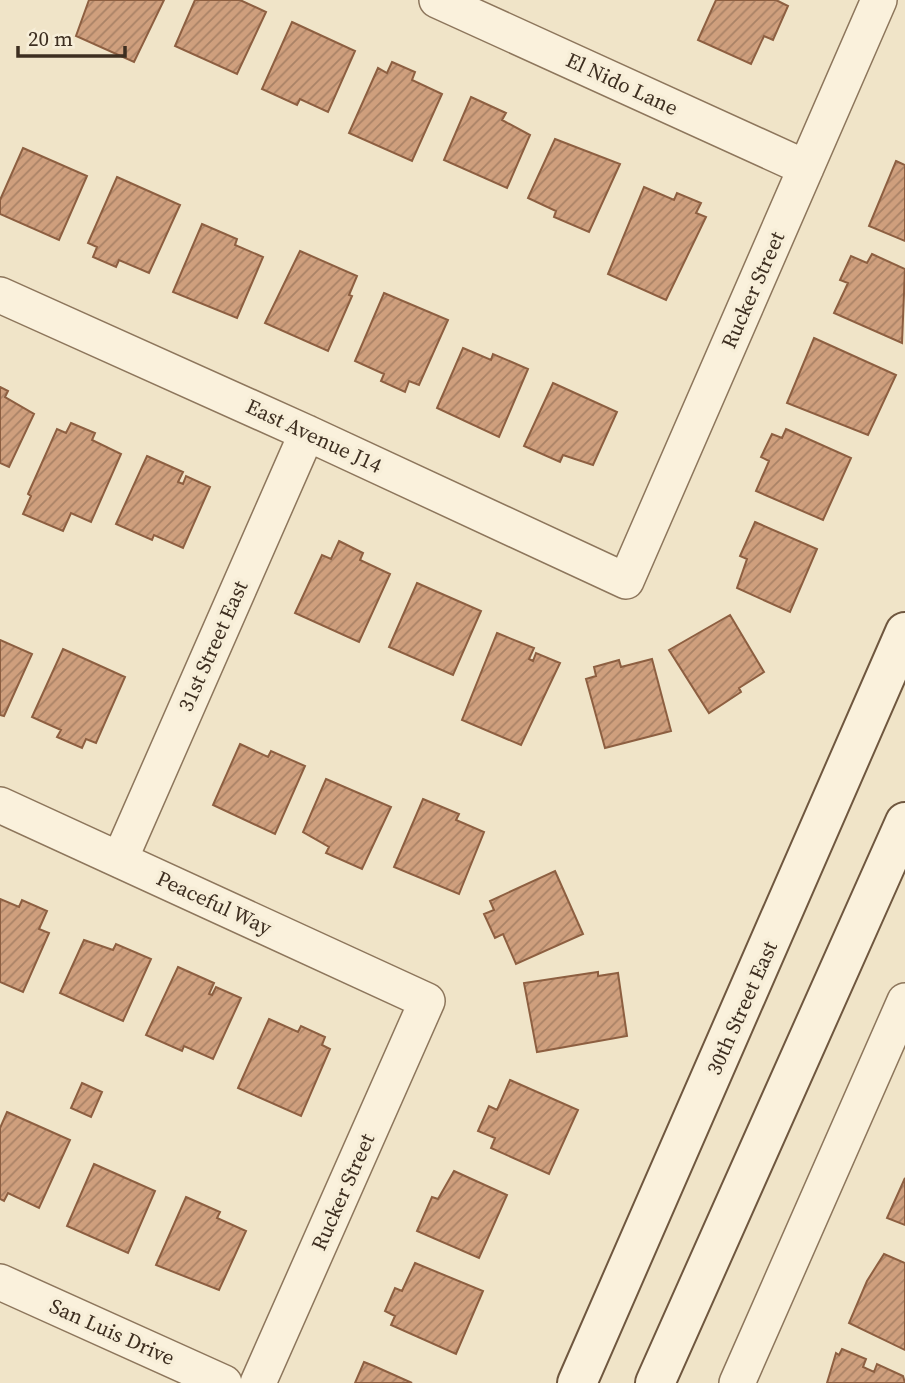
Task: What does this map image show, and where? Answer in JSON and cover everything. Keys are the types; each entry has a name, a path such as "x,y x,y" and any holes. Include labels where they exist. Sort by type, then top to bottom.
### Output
{"main road":[{"name":"30th Street East","path":"576,1383 905,632"},
{"path":"655,1383 905,822"}],"street":[{"name":"El Nido Lane","path":"437,0 806,168"},
{"name":"Rucker Street","path":"626,581 879,0"},
{"name":"East Avenue J14","path":"0,295 626,581"},
{"name":"31st Street East","path":"120,859 307,433"},
{"name":"Peaceful Way","path":"0,805 427,1001"},
{"name":"Rucker Street","path":"258,1383 427,1001"},
{"path":"737,1383 905,1001"},
{"name":"San Luis Drive","path":"0,1282 224,1383"}],"building":[{"path":"89,0 164,0 134,62 76,36"},
{"path":"195,0 240,0 266,12 237,74 175,46"},
{"path":"716,0 776,0 788,6 773,40 764,36 751,64 698,40"},
{"path":"292,22 355,51 328,112 300,99 297,105 262,89"},
{"path":"392,62 415,72 412,80 442,94 412,161 349,133 378,68 387,73"},
{"path":"471,97 506,113 502,120 530,135 507,188 444,160"},
{"path":"555,139 620,164 589,232 554,217 556,211 528,198"},
{"path":"23,148 87,176 59,240 0,214 0,200"},
{"path":"896,161 905,165 905,241 869,226"},
{"path":"117,177 180,205 149,273 119,260 116,267 93,257 97,247 88,243"},
{"path":"644,187 674,200 677,193 701,203 696,213 706,217 666,300 608,274"},
{"path":"202,224 237,239 235,245 263,257 237,318 173,292"},
{"path":"300,251 357,276 349,295 352,296 328,351 265,323"},
{"path":"872,254 905,269 902,343 834,313 848,283 840,280 851,256 867,263"},
{"path":"384,293 448,320 419,385 409,381 405,392 381,381 384,374 355,361"},
{"path":"814,338 896,375 868,435 787,403"},
{"path":"463,348 491,360 493,354 528,369 499,437 437,408"},
{"path":"553,383 617,412 593,465 563,455 560,462 524,446"},
{"path":"0,387 8,391 5,397 34,414 9,467 0,463"},
{"path":"71,423 95,433 92,440 121,454 91,522 71,513 63,531 23,514 31,496 28,494 57,429 66,433"},
{"path":"786,429 851,458 823,520 756,491 769,461 761,457 772,434 782,438"},
{"path":"147,456 183,472 178,482 183,484 186,476 210,487 183,548 154,535 152,540 116,524"},
{"path":"755,522 817,549 790,612 737,588 747,559 740,556"},
{"path":"339,541 363,553 360,560 390,574 359,642 295,613 322,555 331,559"},
{"path":"417,583 481,611 453,675 389,647"},
{"path":"730,615 764,672 739,688 741,692 709,713 669,650"},
{"path":"497,633 534,648 529,659 533,661 536,653 560,663 521,745 462,720"},
{"path":"0,640 32,654 4,716 0,715"},
{"path":"63,649 125,677 96,743 86,739 82,748 57,737 61,730 32,717"},
{"path":"652,659 671,731 605,748 586,679 596,676 594,667 619,660 621,667"},
{"path":"240,744 268,757 271,751 305,766 275,834 213,805"},
{"path":"326,779 391,807 362,869 326,853 329,847 303,832"},
{"path":"423,799 459,814 456,820 484,832 459,894 394,867"},
{"path":"555,871 583,934 516,964 503,934 495,938 484,914 494,910 490,901"},
{"path":"0,899 19,907 22,900 47,911 39,929 49,933 23,992 0,982"},
{"path":"84,940 113,950 116,944 151,959 123,1021 60,993"},
{"path":"178,967 214,983 209,994 212,995 216,987 241,998 213,1059 184,1046 182,1051 146,1035"},
{"path":"598,972 598,976 618,973 627,1036 537,1052 524,983"},
{"path":"269,1019 298,1032 301,1026 325,1037 322,1045 330,1049 301,1116 238,1088"},
{"path":"510,1080 578,1110 549,1174 491,1148 495,1138 478,1131 489,1106 497,1110"},
{"path":"82,1083 102,1092 91,1117 71,1108"},
{"path":"7,1112 70,1140 39,1208 8,1193 4,1201 0,1199 0,1128"},
{"path":"94,1164 155,1191 128,1253 67,1226"},
{"path":"454,1171 507,1195 479,1258 417,1231 432,1197 438,1199"},
{"path":"905,1178 905,1225 887,1218"},
{"path":"186,1197 220,1212 217,1218 246,1231 219,1290 156,1265"},
{"path":"884,1254 905,1263 905,1350 849,1323 867,1281"},
{"path":"415,1263 483,1291 456,1354 391,1325 395,1316 385,1311 395,1288 402,1291"},
{"path":"842,1349 866,1359 863,1367 874,1372 877,1364 903,1376 905,1383 827,1383 836,1353 839,1355"},
{"path":"364,1362 374,1366 412,1383 355,1383"}]}
